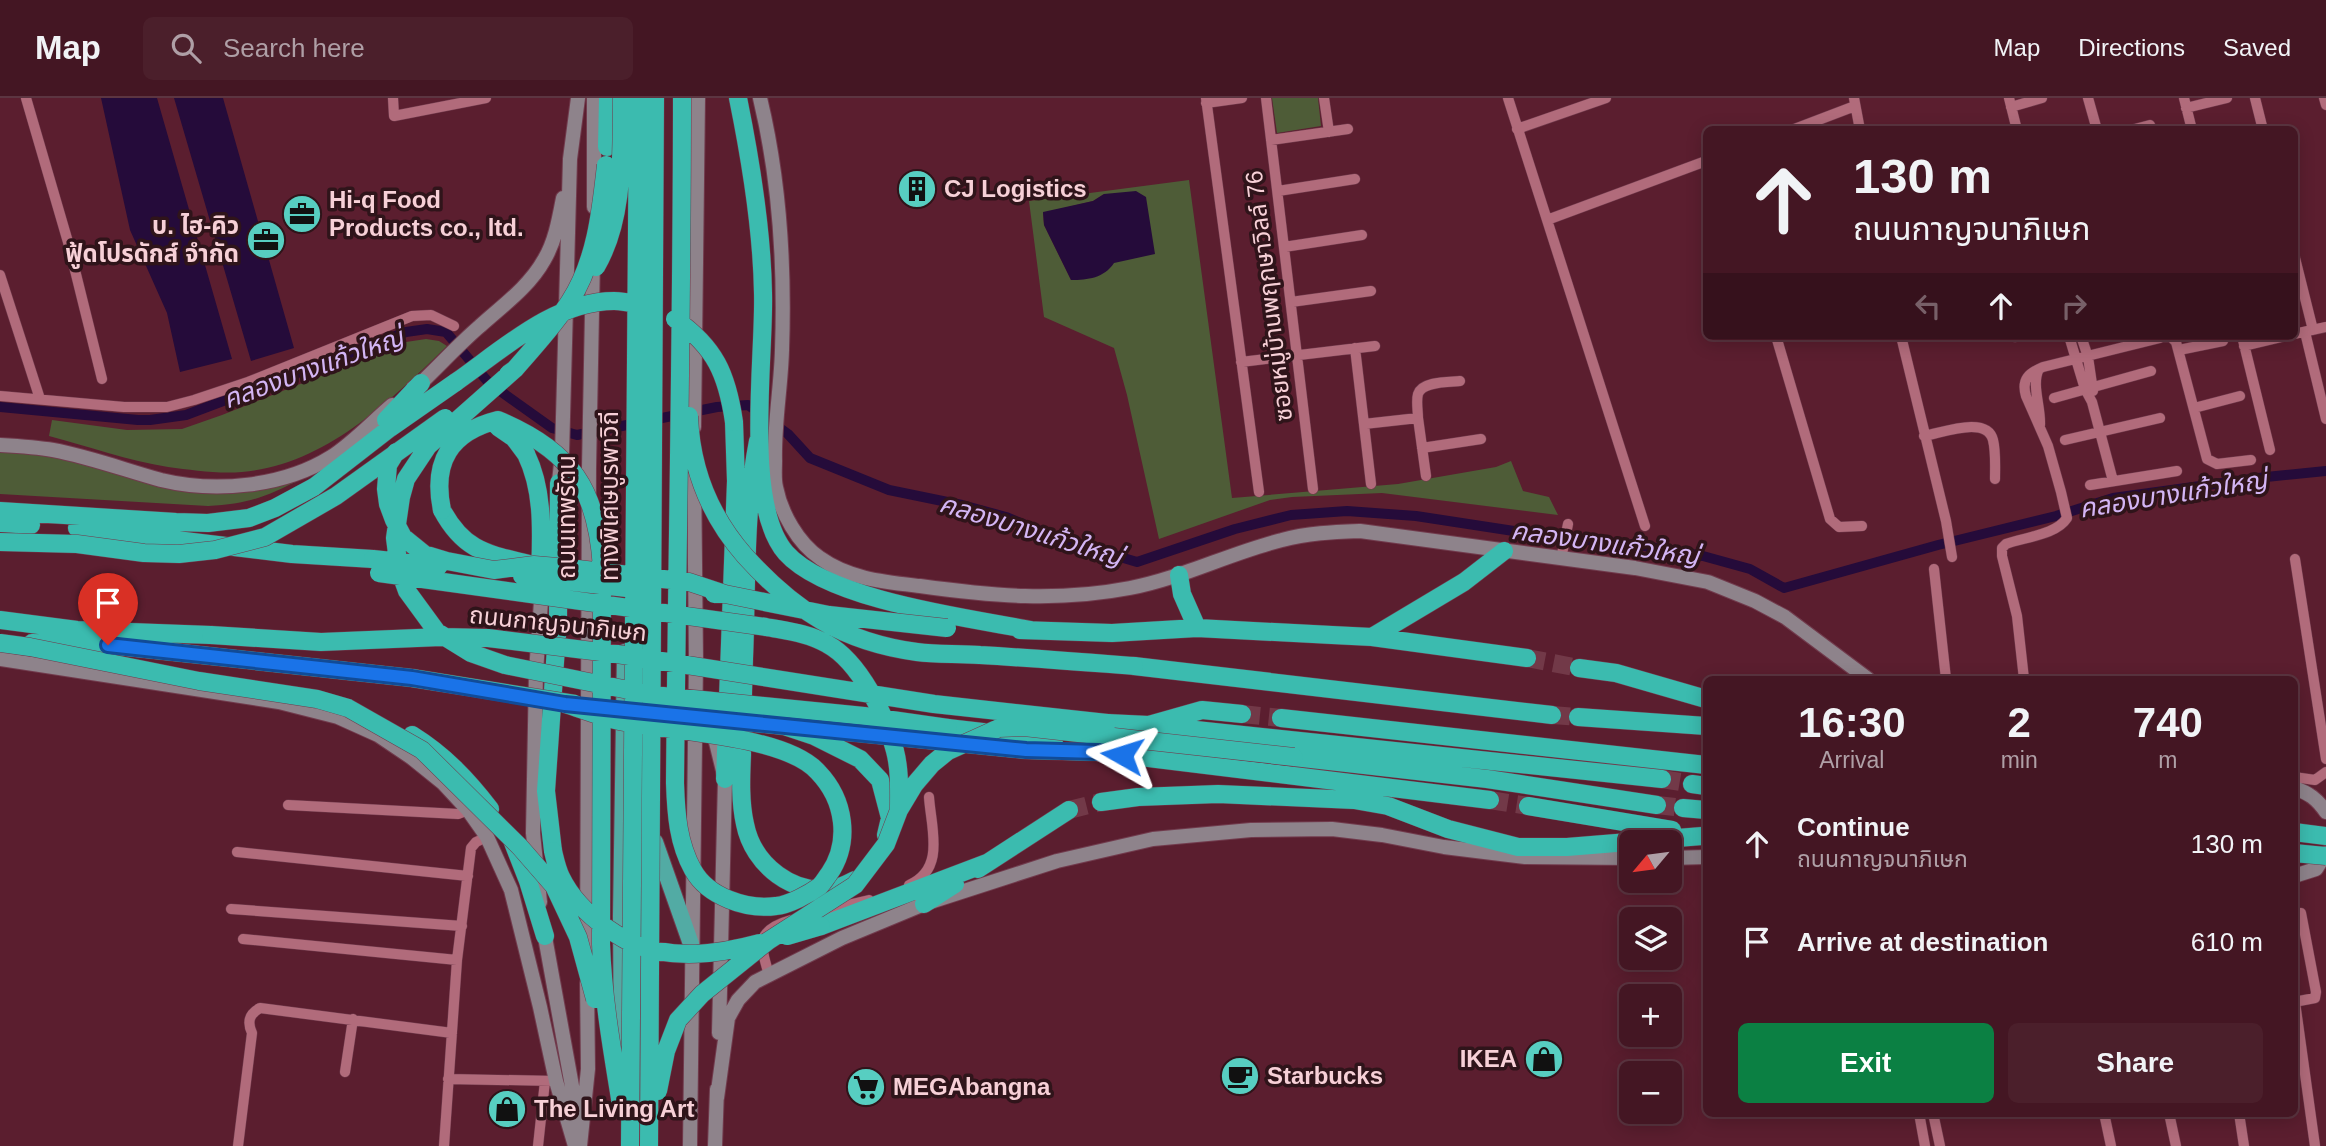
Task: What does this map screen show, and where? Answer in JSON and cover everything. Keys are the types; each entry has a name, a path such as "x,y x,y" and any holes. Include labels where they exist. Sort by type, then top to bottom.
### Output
{"highway":[{"path":"571,301 585,270 599,221 607,156 608,98"},
{"path":"622,98 619,187 612,224 598,263 588,280 515,369 428,446 406,480 395,538 399,569 407,592 437,632 471,653 505,666 653,695 864,716 947,735"},
{"path":"627,1146 621,916 636,98"},
{"name":"ทางพิเศษบูรพาวิถี","path":"627,1146 636,98"},
{"name":"ทางพิเศษบูรพาวิถี","path":"652,1146 655,98"},
{"path":"652,1146 663,98"},
{"path":"565,704 615,720 667,728 680,730 705,734 757,743 790,754 818,771 834,796 843,820 842,844 835,864 821,886 777,906 747,905 727,900 709,888 694,873 683,848 676,818 675,769 675,742 675,729 682,98"},
{"path":"690,98 689,427 692,453 700,483 711,508 729,537 788,599 822,623 872,642 917,652 1134,666 1552,715"},
{"path":"738,98 748,145 758,219 764,292 758,441 750,493 741,783 745,826 755,850 771,871 792,884 817,890 836,888 856,880 874,862 883,844 890,818 880,780 860,759 814,736 784,726"},
{"path":"594,249 634,195"},
{"path":"0,511 208,523 250,518 314,487 390,428 548,318 584,306 614,301 650,307 676,319 694,333 713,355 726,379 734,422 736,481 725,779"},
{"path":"0,542 78,544 144,553 179,554 215,550 265,537 336,496 515,369"},
{"path":"314,487 409,398 421,383"},
{"path":"534,565 494,570 447,561 424,554 403,537 391,512 386,489 388,465 402,442 419,426 436,418 457,414 486,419 514,438 526,454 538,489 539,603"},
{"path":"627,1146 602,983 601,944 602,568 600,534 590,501 575,473 541,441 522,430 498,420 466,432 451,448 439,476 438,493 442,510 451,527 474,548 534,565 569,568 689,582 725,594"},
{"path":"758,441 769,523 784,551 809,571 831,583 869,596 1031,630 1112,633 1197,628 1372,637 1527,658"},
{"path":"559,482 558,620 546,791 553,851 561,878 578,903 595,920 632,943 673,953 711,954 821,926 987,863"},
{"name":"ถนนกาญจนาภิเษก","path":"0,523 61,526 376,566 682,594 725,594 829,615 947,628 1031,630"},
{"path":"1372,637 1464,582 1504,551"},
{"path":"376,566 765,627 803,634 829,645 857,672 885,722 898,768 899,810"},
{"path":"1179,575 1182,594 1197,628"},
{"name":"ถนนกาญจนาภิเษก","path":"0,620 77,629 321,642 442,637 488,638 617,654 934,704 1662,779"},
{"path":"0,641 199,681 317,699 348,708 422,750 520,847 554,886 578,937 611,1053"},
{"path":"0,641 108,645 412,678 565,704 784,726 1026,737 1098,752 1490,800"},
{"path":"29,643 104,659 294,691 352,704 387,720 439,752 466,778 489,807 513,843 545,936"},
{"path":"1578,668 1616,673 1703,698"},
{"path":"1149,725 1202,710 1242,714"},
{"path":"1281,718 1703,765"},
{"path":"1578,718 1703,726"},
{"path":"652,1146 666,1051 678,1020 702,994 768,941 855,885 886,844 899,810 914,785 948,751 999,727 1083,732 1396,768 1657,805"},
{"path":"1101,802 1138,797 1218,794 1354,800 1388,806 1448,829 1518,847 1567,847 1703,836"},
{"path":"1528,806 1703,836"},
{"path":"1683,808 1703,810"},
{"path":"924,904 1069,810"},
{"path":"2298,832 2326,836"},
{"path":"655,842 691,944"},
{"path":"2298,854 2323,862"}],"main road":[{"path":"6,445 53,450 163,480 225,486 256,483 308,469 333,456 405,393 421,383 515,295 545,260 556,231 578,98"},
{"name":"ถนนเทพรัตน","path":"579,1143 587,1069 589,468 594,98"},
{"path":"690,1146 698,98"},
{"path":"760,98 780,210 782,351 775,452 776,486 787,517 801,541 818,557 840,570 868,579 1021,598 1075,596 1117,590 1179,575 1281,540 1315,533 1360,531 1635,568 1709,582 1786,617 1864,676"},
{"path":"570,159 562,454 539,603 533,833 545,936 579,1143"},
{"path":"0,659 279,702 338,717 378,736 443,783 468,810 487,837 511,890 540,1007 551,1081 579,1143"},
{"path":"695,660 725,779 715,1146"},
{"path":"2298,789 2308,793 2325,809"},
{"path":"717,1098 728,1018 738,1000 755,982 842,938 924,904 1057,861 1153,839 1251,830 1344,831 1525,858 1619,858"},
{"path":"1682,858 1703,857"},
{"path":"2298,874 2323,862"}],"street":[{"path":"26,98 68,242 102,379"},
{"path":"393,98 394,116 486,98"},
{"path":"1242,98 1206,101 1259,492"},
{"name":"ซอยหมู่บ้านพฤกษาวิลล์ 76","path":"1266,98 1313,489"},
{"path":"1324,98 1329,132"},
{"path":"1508,98 1646,526"},
{"path":"1517,129 1606,98"},
{"path":"2016,126 2010,102 2042,98"},
{"path":"2088,98 2095,126"},
{"path":"2191,126 2185,103 2227,98"},
{"path":"2255,98 2262,126"},
{"path":"2324,98 2326,105"},
{"path":"1801,126 1855,102 1859,126"},
{"path":"1271,140 1348,129"},
{"path":"1547,220 1703,162"},
{"path":"1278,191 1355,179"},
{"path":"1284,247 1362,235"},
{"path":"0,275 40,399"},
{"path":"2298,285 2304,332 2326,419"},
{"path":"1291,302 1371,291"},
{"path":"0,396 124,407 167,407 248,382 412,316 432,315 454,326"},
{"path":"2304,332 2326,327"},
{"path":"1777,340 1830,519 1839,527 1861,526"},
{"path":"1902,340 1952,554"},
{"path":"2070,340 2076,360 2090,388"},
{"path":"2082,340 2088,357 2092,402 2113,481"},
{"path":"2024,676 2017,616 2002,548 2006,544 2062,526 2067,518 2062,492 2040,425 2023,387 2029,373 2039,369 2150,340"},
{"path":"2175,340 2207,459 2217,464 2250,460"},
{"path":"2179,351 2223,341"},
{"path":"2243,341 2270,450"},
{"path":"1241,362 1374,346"},
{"path":"1355,348 1371,484"},
{"path":"2054,398 2151,371"},
{"path":"1426,476 1418,418 1418,394 1428,385 1460,381"},
{"path":"2194,408 2240,396"},
{"path":"1364,424 1418,418"},
{"path":"2065,440 2160,418"},
{"path":"1924,436 1972,426 1982,427 1990,432 1994,441 1995,479"},
{"path":"1422,448 1481,439"},
{"path":"2090,485 2176,471"},
{"path":"1561,559 1568,524"},
{"path":"2295,559 2326,759"},
{"path":"1934,569 1946,676"},
{"path":"2298,778 2315,780 2326,772"},
{"path":"769,975 762,942 769,928 777,923 876,897 915,883 927,873 932,866 933,853 929,797"},
{"path":"288,805 458,814 468,810"},
{"path":"444,1146 457,960 471,848 476,842 487,837"},
{"path":"237,852 468,876"},
{"path":"231,909 462,926"},
{"path":"2298,1002 2315,998 2316,992 2301,913"},
{"path":"243,939 457,960"},
{"path":"238,1146 252,1034 250,1016 254,1011 260,1008 452,1032"},
{"path":"345,1072 353,1019"},
{"path":"2298,1024 2315,1146"},
{"path":"448,1079 551,1081 538,1146"},
{"path":"1920,1117 1925,1146"},
{"path":"1934,1117 1940,1146"},
{"path":"2105,1117 2111,1146"},
{"path":"2170,1117 2176,1146"},
{"path":"2240,1117 2244,1146"}],"green space":[{"path":"1272,98 1318,98 1321,126 1277,133"},
{"path":"1189,180 1232,498 1398,484 1496,467 1511,461 1523,491 1549,497 1558,515 1382,493 1292,497 1270,500 1159,539 1114,348 1044,317 1029,201","holes":["1104,194 1071,280 1044,225 1043,213 1093,201"]},
{"path":"426,339 439,341 447,346 379,408 328,444 272,467 233,472 168,467 49,436 52,420 127,430 182,429 406,342"},
{"path":"0,441 185,480 301,479 256,498 208,506 0,494"}],"shaded area":[{"path":"101,98 157,98 232,359 180,372 167,313 130,230"},
{"path":"174,98 223,98 294,348 251,361"},
{"path":"1136,191 1146,197 1155,254 1114,263 1095,277 1071,280 1044,225 1043,212 1093,201 1104,194"}],"waterway":[{"name":"คลองบางแก้วใหญ่","path":"0,407 138,420 186,415 406,332 427,329 446,332 489,383 552,428 577,435 717,407 748,405 788,434 810,458 889,490 1006,517 1060,539 1137,562 1235,529 1291,515 1347,511 1416,516 1703,556 1750,569 1784,588 1938,545 2056,516 2113,498 2326,471"}],"tunnel":[{"path":"1527,658 1579,668"},
{"path":"1242,714 1281,718"},
{"path":"1552,715 1578,717"},
{"path":"1662,779 1692,784"},
{"path":"1490,800 1528,806"},
{"path":"1069,810 1101,802"},
{"path":"1657,805 1683,808"}],"place":[{"name":"CJ Logistics","path":"917,189"},
{"name":"Hi-q Food Products co., ltd.","path":"302,214"},
{"name":"บ. ไฮ-คิว ฟู้ดโปรดักส์ จำกัด","path":"266,240"},
{"name":"IKEA","path":"1544,1059"},
{"name":"Starbucks","path":"1240,1076"},
{"name":"MEGAbangna","path":"866,1087"},
{"name":"The Living Art","path":"507,1109"}],"route":[{"path":"108,645 412,678 565,704 1026,750 1122,755"}]}
